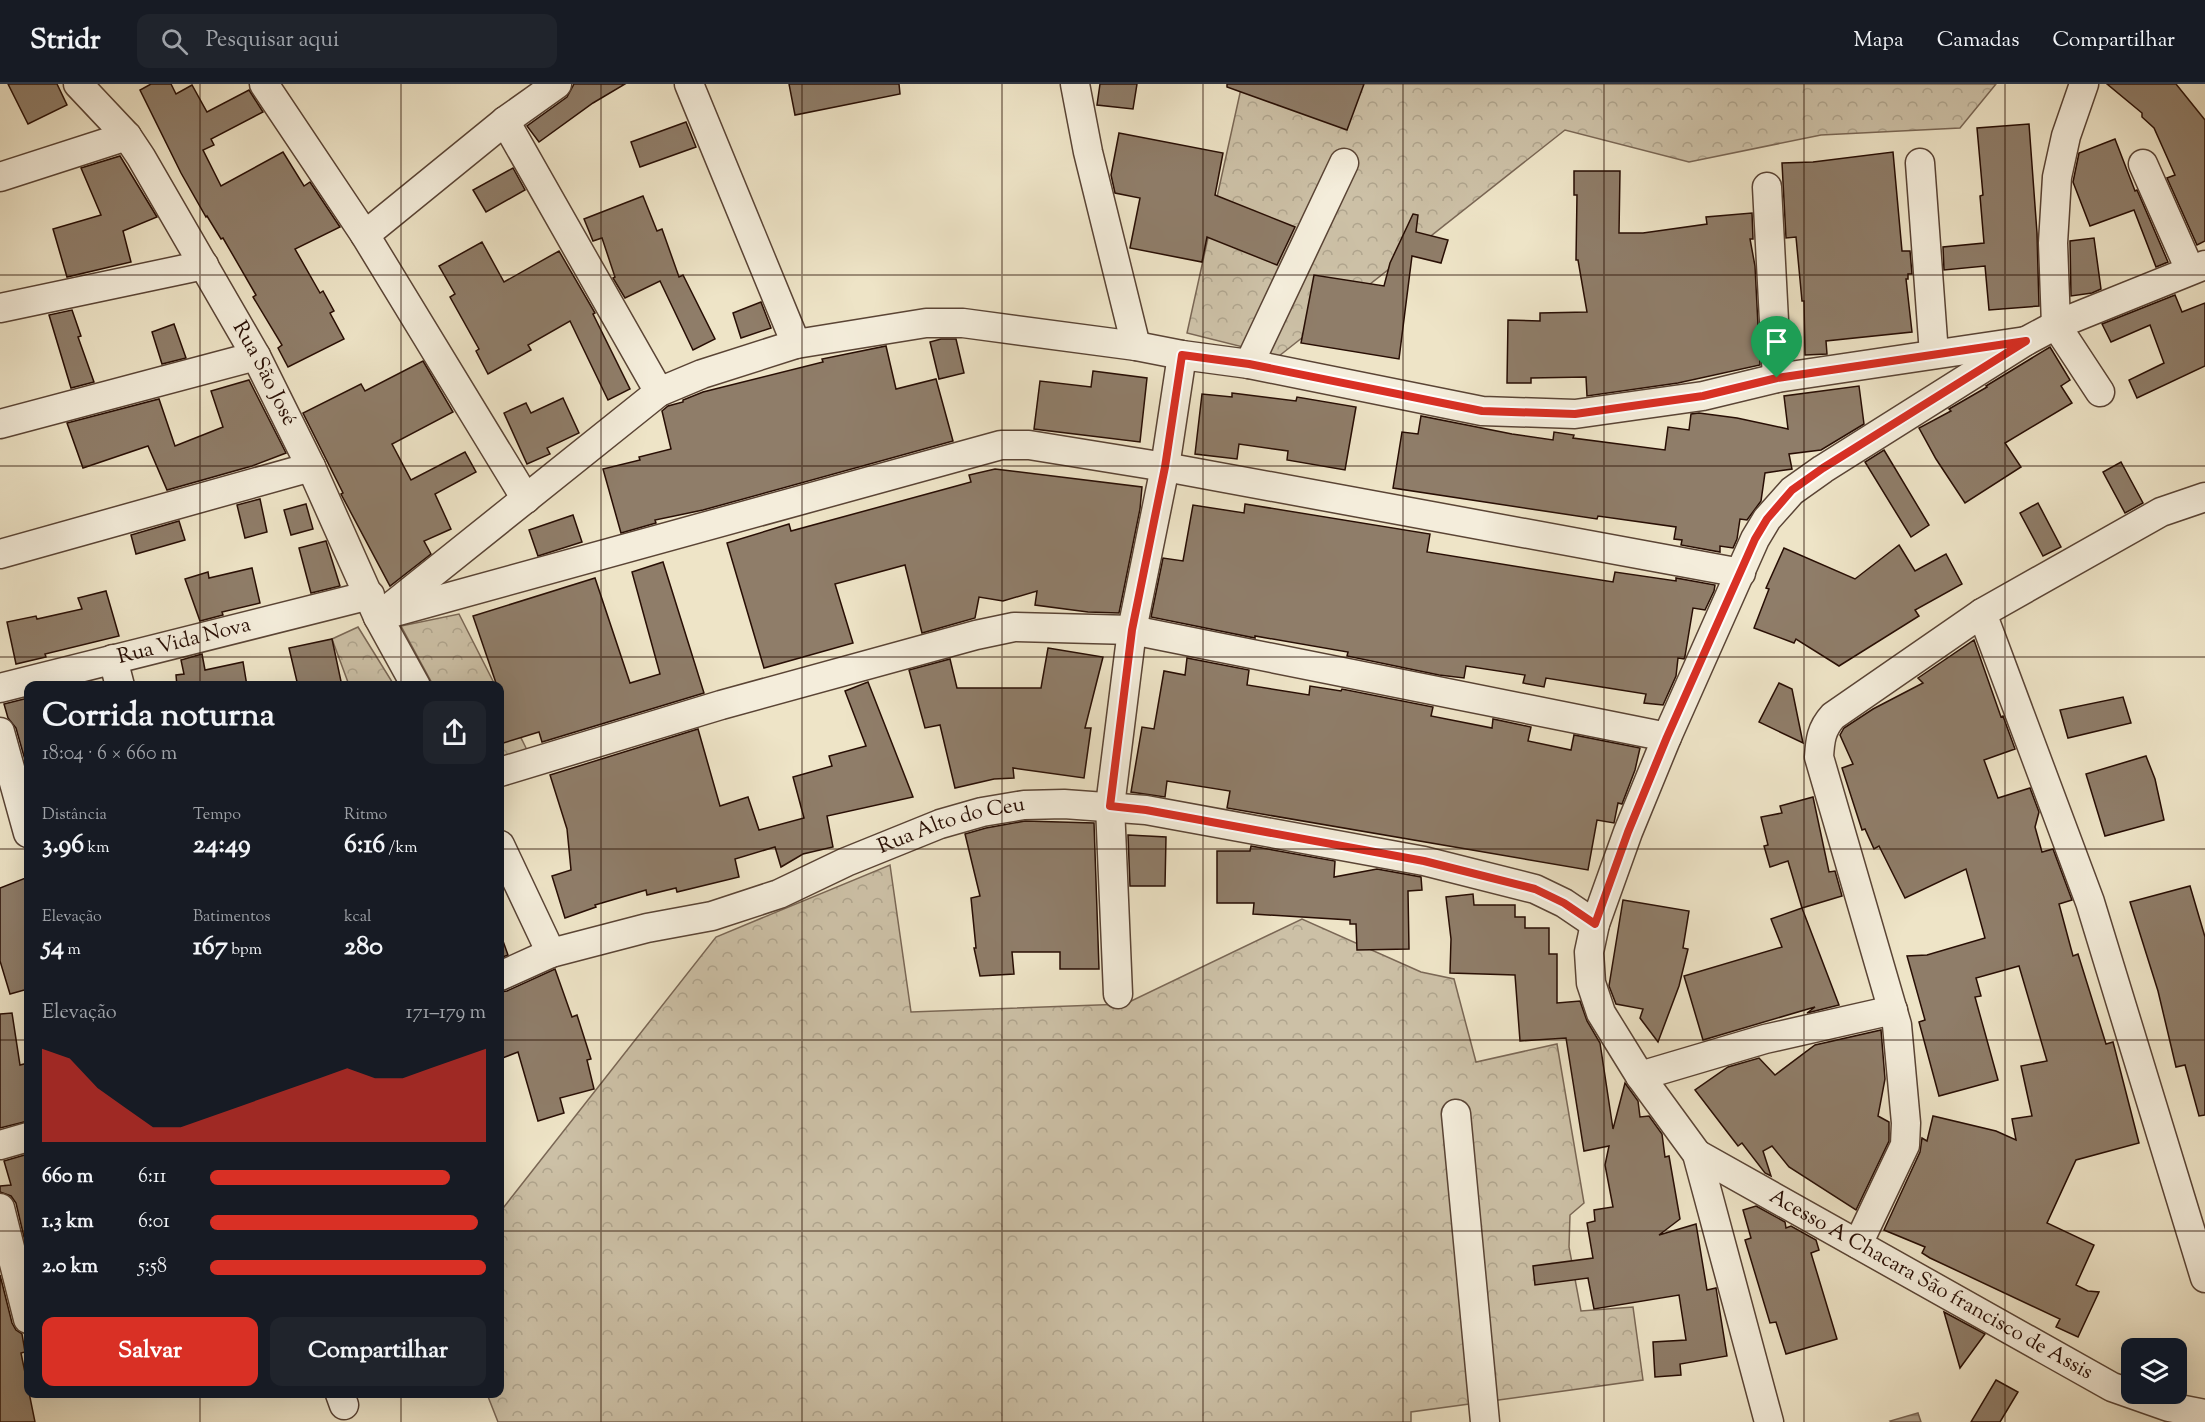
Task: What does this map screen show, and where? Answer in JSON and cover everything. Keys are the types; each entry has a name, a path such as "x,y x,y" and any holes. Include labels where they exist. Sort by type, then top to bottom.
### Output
{"street":[{"name":"Rua São José","path":"78,84 127,136 141,157 256,356 311,467 374,606 413,681"},
{"path":"264,84 365,235 526,499"},
{"path":"365,235 505,121 557,84"},
{"path":"689,84 796,344"},
{"path":"1075,84 1088,152 1136,346"},
{"path":"2085,84 2066,136 2056,177 2053,243 2056,325 2100,392"},
{"path":"505,121 659,392"},
{"path":"0,177 127,136"},
{"path":"1249,364 1344,163"},
{"path":"1920,163 1934,354"},
{"path":"1769,1422 1697,1154 1640,1076 1601,1013 1591,983 1589,952 1595,924 1628,832 1667,737 1755,539 1767,519 1792,490 1823,468 2026,341 2056,325 2198,267 2143,164"},
{"path":"1767,187 1777,378"},
{"path":"0,308 204,265"},
{"path":"374,606 526,499 659,392 702,374 796,344 926,323 963,323 1136,346 1249,364 1482,411 1575,414 1703,396 1777,378 2026,341"},
{"path":"1118,994 1110,806 1132,630 1165,467 1182,355"},
{"path":"0,424 256,356"},
{"name":"Rua Vida Nova","path":"51,681 116,672 1001,445 1029,445 1165,467 1741,573"},
{"path":"0,554 311,467"},
{"path":"1858,1244 1905,1145 1905,1112 1897,1025 1820,757 1820,741 1825,725 1833,716 1982,613 2161,512 2205,497"},
{"path":"1982,613 2090,902 2205,1278"},
{"path":"504,771 721,705 976,635 1014,627 1132,630 1667,737"},
{"name":"Rua Vida Nova","path":"0,688 24,685"},
{"path":"0,732 24,819"},
{"name":"Rua Alto do Ceu","path":"504,974 551,952 647,928 712,916 779,894 846,862 940,824 982,812 1024,805 1110,806 1146,810 1424,861 1535,889 1564,903 1595,924"},
{"path":"504,852 551,952"},
{"path":"1640,1076 1765,1039 1893,1010"},
{"path":"1456,1114 1485,1422"},
{"path":"0,1145 24,1138"},
{"name":"Acesso A Chacara São francisco de Assis","path":"1697,1154 2112,1387 2169,1407 2205,1414"},
{"path":"0,1208 24,1303"}],"green space":[{"path":"1242,84 1996,84 1960,128 1821,135 1689,162 1565,130 1279,356 1187,333"},
{"path":"459,614 493,681 431,681 401,626"},
{"path":"358,627 392,681 348,681 332,639"},
{"path":"504,703 527,750 504,758"},
{"path":"890,865 911,1012 1125,1004 1302,919 1421,972 1454,979 1476,1062 1557,1044 1584,1203 1570,1215 1569,1247 1581,1311 1633,1307 1643,1380 1411,1412 1411,1422 498,1422 489,1398 504,1398 504,1207 716,937"}],"shaded area":[{"path":"1918,1413 1921,1422 1890,1421"}],"building":[{"path":"8,84 57,84 67,105 28,124"},
{"path":"151,84 171,84 176,94 192,85 207,112 249,90 263,112 211,139 214,145 203,150 221,186 283,152 304,186 310,182 340,227 295,249 320,293 323,291 334,311 330,313 344,339 288,367 278,348 282,345 253,297 256,295 181,173 140,90"},
{"path":"574,84 625,84 593,103 539,142 527,126 567,97"},
{"path":"789,84 899,84 900,94 795,115"},
{"path":"1100,84 1137,84 1133,109 1097,105"},
{"path":"1227,84 1364,84 1347,130 1227,87"},
{"path":"2107,84 2176,84 2205,120 2205,241 2197,245 2167,178 2175,175 2154,128 2142,117 2142,113"},
{"path":"686,122 696,147 640,167 631,142"},
{"path":"2029,124 2037,233 2039,306 1989,310 1985,266 1944,270 1943,247 1984,243 1980,196 1983,195 1977,128"},
{"path":"1119,133 1223,153 1215,195 1295,227 1277,265 1207,237 1202,262 1130,248 1140,198 1115,193 1111,175"},
{"path":"2115,139 2135,191 2137,190 2168,262 2156,267 2134,210 2090,226 2073,182 2079,153"},
{"path":"1893,152 1902,251 1910,251 1912,274 1908,274 1908,279 1906,279 1912,332 1826,341 1827,354 1805,355 1804,301 1802,301 1796,237 1786,238 1782,163 1813,162"},
{"path":"120,156 157,217 123,231 131,262 67,277 53,229 101,215 81,168"},
{"path":"513,168 525,190 486,212 473,190"},
{"path":"1574,171 1620,171 1619,233 1643,233 1707,224 1706,217 1752,213 1753,239 1750,239 1755,266 1760,365 1678,383 1587,396 1586,377 1531,378 1531,383 1507,383 1508,320 1540,321 1540,313 1587,312 1578,260 1576,260 1577,195 1574,195"},
{"path":"643,196 657,231 662,229 679,277 683,275 715,339 693,350 660,281 625,298 613,278 615,277 602,238 593,241 584,219"},
{"path":"1413,214 1418,215 1416,232 1448,240 1441,263 1412,256 1399,359 1301,343 1314,275 1384,286 1390,263"},
{"path":"2094,238 2101,289 2092,293 2071,296 2070,241"},
{"path":"482,242 504,282 559,251 595,313 593,314 630,389 608,400 570,321 528,345 531,350 488,374 476,351 479,349 450,297 455,294 439,266"},
{"path":"2175,295 2182,312 2205,303 2205,366 2137,398 2129,380 2164,363 2150,325 2111,342 2102,324"},
{"path":"761,302 771,328 741,338 733,313"},
{"path":"72,310 81,336 78,337 94,382 71,388 49,315"},
{"path":"174,324 186,358 162,364 152,332"},
{"path":"956,339 964,373 939,379 930,342"},
{"path":"886,346 896,389 936,379 953,441 703,510 655,520 656,523 621,533 603,469 640,460 639,457 671,449 662,411 668,406 683,402 703,392 823,362 822,359"},
{"path":"2050,347 2070,380 2061,386 2072,403 2005,443 2021,467 1965,503 1919,428 1951,411 1949,409"},
{"path":"423,361 453,412 392,444 411,480 465,452 476,472 435,494 451,529 424,541 431,554 390,586 341,494 343,493 303,413 361,384 365,391"},
{"path":"1093,371 1147,378 1140,442 1034,429 1040,381 1091,387"},
{"path":"249,380 286,453 252,466 167,490 148,446 83,468 67,423 159,399 175,446 223,427 211,391"},
{"path":"1859,386 1864,424 1821,450 1789,454 1792,469 1765,473 1761,501 1747,520 1740,519 1733,548 1720,546 1720,552 1681,545 1682,540 1674,539 1676,527 1598,516 1597,519 1393,488 1402,432 1418,434 1421,416 1553,440 1554,432 1574,435 1573,438 1665,450 1668,427 1689,430 1691,414 1737,418 1788,429 1784,396"},
{"path":"1232,393 1296,401 1297,397 1356,407 1345,470 1287,460 1288,451 1239,444 1237,459 1195,454 1202,394 1232,397"},
{"path":"563,398 579,433 547,448 550,454 527,464 504,413 526,403 531,413"},
{"path":"1884,450 1929,525 1911,537 1865,462"},
{"path":"2121,462 2143,503 2125,513 2103,472"},
{"path":"995,469 1142,487 1140,509 1119,613 1088,612 1035,605 1037,591 1003,601 979,597 975,618 922,633 905,565 835,584 853,643 764,668 727,543 789,524 791,531 971,482 969,475"},
{"path":"260,499 267,532 245,538 237,505"},
{"path":"2038,503 2061,547 2043,556 2020,513"},
{"path":"306,504 313,529 291,535 284,510"},
{"path":"1245,504 1430,534 1427,552 1613,582 1615,572 1676,581 1676,578 1715,585 1714,591 1705,610 1693,608 1685,656 1684,659 1678,658 1676,676 1663,705 1644,703 1646,694 1546,678 1544,687 1523,683 1525,675 1466,666 1464,678 1439,675 1347,656 1348,652 1255,636 1255,638 1151,617 1163,558 1183,561 1193,505 1244,513"},
{"path":"573,515 582,542 538,556 529,530"},
{"path":"179,521 185,540 136,554 131,535"},
{"path":"326,541 340,586 311,593 299,548"},
{"path":"1899,545 1915,571 1946,554 1962,584 1915,610 1919,616 1839,666 1796,639 1794,643 1754,628 1769,589 1766,588 1784,548 1855,579"},
{"path":"663,562 704,693 542,742 539,732 504,743 504,681 495,681 473,616 595,578 630,683 660,674 632,572"},
{"path":"252,568 260,603 222,612 223,615 200,621 185,579 208,572 209,578"},
{"path":"106,591 119,636 45,654 46,657 16,664 7,622 36,616 37,619 82,609 78,598"},
{"path":"332,639 341,681 297,681 289,648"},
{"path":"1974,640 2001,717 2003,716 2015,749 1984,760 1998,798 2030,788 2039,812 2035,827 2042,852 2053,849 2072,900 2059,904 2073,956 2078,954 2106,1044 2113,1042 2139,1143 2076,1160 2047,1223 2094,1245 2076,1285 2088,1291 2099,1292 2078,1337 2056,1327 2060,1319 1930,1258 1922,1253 1925,1247 1884,1230 1920,1152 1922,1138 1927,1141 1933,1116 1996,1131 2016,1140 2012,1119 2032,1116 2021,1066 2047,1061 2019,966 1976,978 1981,996 1975,997 1998,1080 1939,1096 1919,1022 1925,1020 1907,956 1927,955 1985,938 1966,869 1905,898 1879,846 1874,849 1865,829 1862,830 1842,768 1853,764 1840,735 1844,728 1873,709 1923,683 1918,678"},
{"path":"1048,648 1103,657 1085,728 1091,728 1084,778 1013,768 1014,778 994,779 955,788 940,725 925,728 909,670 950,659 957,688 1041,688"},
{"path":"202,654 205,670 243,662 246,681 177,681 176,675 184,674 181,660"},
{"path":"1187,658 1249,670 1247,685 1309,695 1310,686 1341,691 1342,689 1433,707 1431,716 1492,728 1493,719 1531,727 1528,741 1571,750 1574,735 1640,748 1635,770 1622,804 1618,803 1614,823 1597,820 1588,870 1227,808 1230,791 1167,781 1165,797 1131,792 1142,727 1154,729 1164,671 1185,675"},
{"path":"868,682 913,797 827,816 833,847 803,854 781,867 775,847 735,859 739,877 677,892 676,888 647,895 646,890 595,905 596,907 565,918 552,876 571,870 567,829 550,775 698,729 720,806 748,797 759,830 804,818 793,777 832,766 829,756 866,746 845,691"},
{"path":"1779,683 1792,689 1803,743 1759,722"},
{"path":"2123,697 2131,723 2068,738 2060,710"},
{"path":"24,699 24,756 16,728 8,718 4,704"},
{"path":"2146,756 2155,779 2164,820 2105,836 2086,774"},
{"path":"1813,797 1829,872 1835,871 1842,896 1802,908 1788,861 1770,867 1764,846 1768,845 1761,817 1782,813 1780,806"},
{"path":"1025,821 1094,823 1099,969 1060,969 1060,952 1012,952 1014,974 980,976 974,948 976,948 971,898 980,896 965,834"},
{"path":"1128,835 1166,837 1165,886 1130,886"},
{"path":"1251,846 1335,861 1334,877 1377,869 1421,877 1422,890 1408,891 1409,949 1357,950 1356,924 1350,924 1350,920 1253,914 1254,903 1217,903 1217,851 1250,851"},
{"path":"24,879 24,990 10,994 0,961 0,888"},
{"path":"2190,886 2205,937 2205,1115 2199,1116 2185,1065 2176,1067 2158,991 2130,902"},
{"path":"1473,894 1474,905 1515,905 1515,917 1525,917 1525,928 1549,928 1549,954 1557,954 1557,1003 1580,1001 1587,1021 1600,1043 1613,1129 1625,1083 1638,1101 1640,1117 1649,1116 1662,1134 1665,1157 1669,1156 1680,1219 1659,1235 1696,1224 1707,1290 1716,1288 1727,1356 1680,1364 1681,1375 1655,1377 1653,1342 1686,1340 1679,1295 1594,1309 1588,1278 1535,1285 1533,1266 1593,1258 1587,1223 1595,1221 1594,1210 1613,1207 1605,1165 1609,1146 1584,1151 1566,1038 1520,1041 1515,975 1450,973 1451,939 1446,897"},
{"path":"1623,900 1689,911 1683,948 1688,949 1679,986 1658,1042 1640,1018 1643,1009 1616,1004 1609,986"},
{"path":"1802,908 1839,1005 1807,1013 1815,1007 1703,1040 1684,976 1782,947 1771,919"},
{"path":"504,944 508,955 504,956"},
{"path":"555,969 572,1017 577,1015 591,1059 587,1060 594,1089 560,1098 564,1113 538,1121 518,1052 504,1057 504,991"},
{"path":"12,1013 20,1065 24,1064 24,1122 0,1128 0,1014"},
{"path":"1881,1030 1885,1079 1878,1116 1889,1122 1889,1141 1856,1210 1789,1167 1772,1146 1763,1151 1771,1176 1765,1173 1742,1143 1738,1146 1695,1090 1728,1067 1759,1058 1775,1075 1815,1045"},
{"path":"24,1155 24,1237 16,1203 11,1196 0,1192 0,1186 11,1185 4,1161"},
{"path":"1756,1206 1785,1222 1786,1228 1791,1226 1816,1240 1819,1250 1811,1253 1837,1339 1786,1354 1776,1322 1770,1323 1745,1240 1751,1238 1743,1210"},
{"path":"0,1275 12,1323 22,1334 24,1398 30,1398 35,1422 0,1422"},
{"path":"1944,1312 1985,1334 1960,1368"},
{"path":"1996,1380 2018,1392 2000,1422 1971,1422"}],"route":[{"path":"2026,341 1823,468 1792,490 1767,519 1755,539 1667,737 1628,832 1595,924 1564,903 1535,889 1424,861 1146,810 1110,806 1132,630 1165,467 1182,355 1249,364 1482,411 1575,414 1703,396 1777,378 2026,341"}]}
